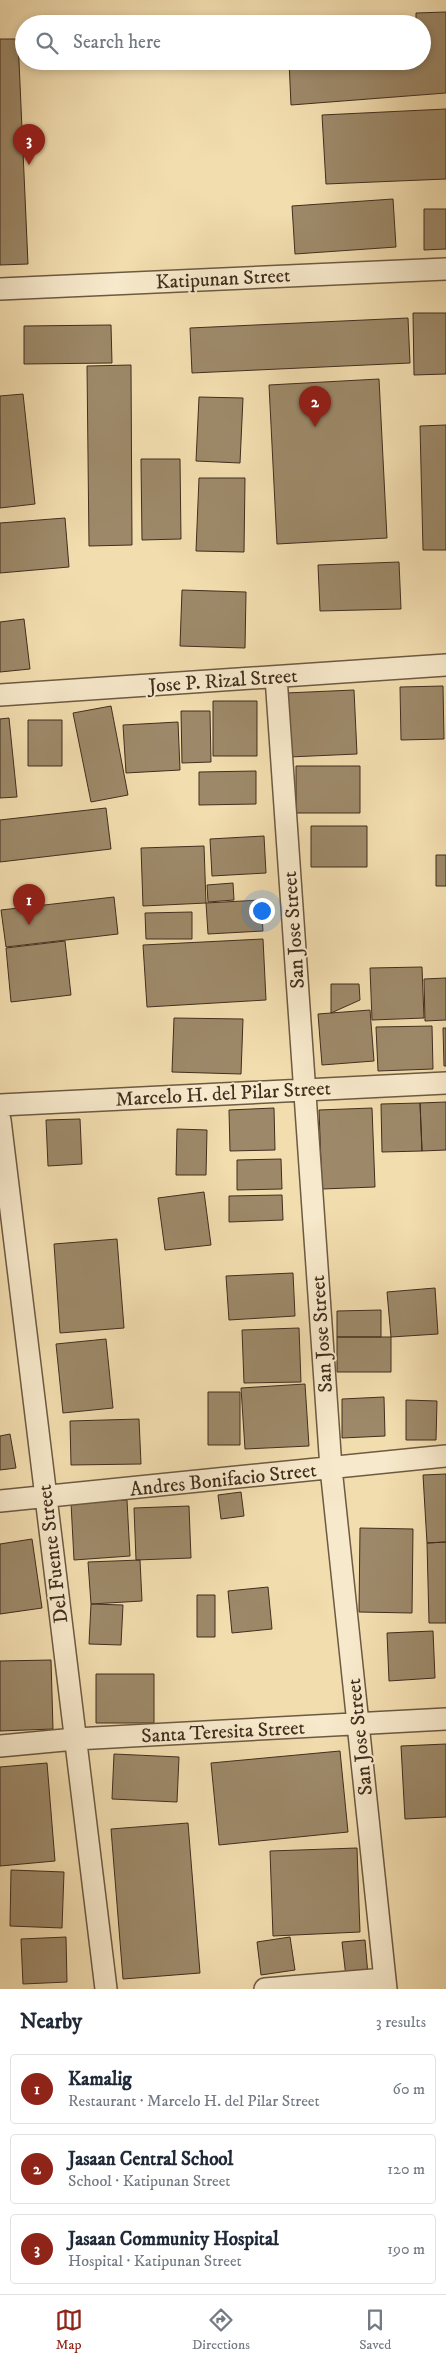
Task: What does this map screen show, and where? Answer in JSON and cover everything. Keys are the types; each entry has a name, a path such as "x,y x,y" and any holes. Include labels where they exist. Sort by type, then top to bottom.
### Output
{"street":[{"name":"Katipunan Street","path":"0,289 446,269"},
{"name":"Jose P. Rizal Street","path":"0,695 446,665"},
{"name":"San Jose Street","path":"276,677 331,1468 386,1984"},
{"name":"Marcelo H. del Pilar Street","path":"0,1104 446,1084"},
{"name":"Del Fuente Street","path":"0,1120 106,1989"},
{"name":"Andres Bonifacio Street","path":"0,1501 446,1456"},
{"name":"Santa Teresita Street","path":"0,1746 75,1739 446,1719"},
{"path":"265,1989 386,1984"}],"building":[{"path":"446,12 446,93 291,105 289,70 431,70 431,15 416,15 416,13"},
{"path":"0,39 15,39 15,70 19,70 28,264 0,265"},
{"path":"446,109 446,179 326,184 322,115"},
{"path":"393,199 396,247 295,254 292,206"},
{"path":"424,209 446,209 446,249 424,250"},
{"path":"413,313 446,313 446,374 414,375"},
{"path":"408,318 410,363 192,373 190,328"},
{"path":"111,325 112,363 24,364 24,326"},
{"path":"131,365 132,545 89,546 87,366"},
{"path":"379,379 387,538 277,544 269,385"},
{"path":"23,394 35,504 0,508 0,396"},
{"path":"199,397 243,398 240,463 196,461"},
{"path":"446,425 446,550 423,550 420,426"},
{"path":"141,459 180,459 181,539 142,540"},
{"path":"199,478 245,478 244,552 196,551"},
{"path":"65,518 69,567 0,573 0,523"},
{"path":"399,562 401,609 320,611 318,565"},
{"path":"182,590 246,592 245,648 180,646"},
{"path":"24,619 30,669 0,672 0,622"},
{"path":"443,686 444,739 401,740 400,687"},
{"path":"354,690 357,754 289,757 286,693"},
{"path":"213,701 257,701 257,756 213,756"},
{"path":"111,706 128,795 91,802 73,713"},
{"path":"181,711 210,711 211,762 182,763"},
{"path":"9,718 17,797 0,798 0,719"},
{"path":"28,720 62,720 62,766 28,766"},
{"path":"178,722 180,770 126,773 123,725"},
{"path":"296,766 360,766 360,813 296,813"},
{"path":"256,771 256,804 199,805 199,772"},
{"path":"106,808 111,849 0,862 0,820"},
{"path":"311,826 367,826 367,867 311,867"},
{"path":"264,836 266,873 212,876 210,839"},
{"path":"204,846 206,903 143,906 141,848"},
{"path":"436,855 446,855 446,886 436,886"},
{"path":"233,883 234,900 208,902 207,885"},
{"path":"114,897 118,934 6,947 1,910"},
{"path":"261,900 263,931 208,934 206,903"},
{"path":"192,912 192,939 146,939 145,913"},
{"path":"263,939 266,1000 147,1007 143,945"},
{"path":"65,941 71,995 11,1002 6,948"},
{"path":"422,967 424,1018 372,1020 370,968"},
{"path":"446,978 446,1020 425,1021 424,979"},
{"path":"331,984 359,984 360,1000 331,1013"},
{"path":"370,1010 374,1061 322,1065 318,1014"},
{"path":"174,1018 243,1019 241,1074 172,1072"},
{"path":"432,1026 433,1069 378,1071 376,1027"},
{"path":"443,1028 446,1028 446,1066 444,1066"},
{"path":"446,1102 446,1150 422,1151 420,1103"},
{"path":"420,1103 422,1151 382,1152 381,1104"},
{"path":"274,1108 275,1150 230,1151 229,1110"},
{"path":"372,1108 375,1187 322,1189 319,1110"},
{"path":"80,1119 82,1164 48,1166 46,1120"},
{"path":"177,1129 207,1130 206,1175 176,1175"},
{"path":"281,1159 282,1189 237,1190 237,1160"},
{"path":"204,1192 211,1245 165,1250 158,1198"},
{"path":"282,1195 283,1220 229,1222 229,1196"},
{"path":"117,1239 124,1328 60,1333 54,1244"},
{"path":"293,1273 295,1316 229,1320 226,1276"},
{"path":"435,1288 438,1334 391,1337 387,1292"},
{"path":"381,1310 381,1337 337,1337 337,1311"},
{"path":"299,1328 301,1382 244,1383 242,1330"},
{"path":"337,1337 391,1337 391,1372 337,1372"},
{"path":"106,1339 113,1408 63,1413 56,1344"},
{"path":"305,1384 309,1446 245,1449 241,1388"},
{"path":"208,1392 240,1392 240,1445 208,1445"},
{"path":"384,1397 385,1436 342,1438 342,1399"},
{"path":"406,1400 437,1401 436,1440 406,1440"},
{"path":"139,1419 141,1464 71,1465 70,1421"},
{"path":"10,1434 16,1468 0,1470 0,1436"},
{"path":"446,1474 446,1542 427,1543 423,1475"},
{"path":"241,1492 244,1516 221,1519 218,1495"},
{"path":"127,1500 130,1556 74,1560 71,1503"},
{"path":"189,1506 191,1558 136,1560 134,1508"},
{"path":"360,1528 413,1529 412,1613 359,1612"},
{"path":"32,1539 42,1608 0,1614 0,1544"},
{"path":"446,1542 446,1623 429,1623 427,1543"},
{"path":"140,1560 142,1601 91,1604 88,1562"},
{"path":"268,1587 272,1629 232,1633 228,1591"},
{"path":"197,1595 215,1595 215,1637 197,1637"},
{"path":"91,1604 123,1605 121,1645 89,1644"},
{"path":"433,1631 435,1678 389,1681 387,1633"},
{"path":"51,1660 53,1729 0,1731 0,1661"},
{"path":"96,1674 154,1674 154,1723 96,1723"},
{"path":"446,1744 446,1817 405,1819 401,1746"},
{"path":"340,1751 348,1832 219,1845 211,1763"},
{"path":"114,1754 179,1757 177,1802 112,1799"},
{"path":"47,1763 55,1861 0,1866 0,1767"},
{"path":"188,1823 200,1973 123,1979 111,1829"},
{"path":"357,1848 360,1932 273,1936 270,1851"},
{"path":"11,1870 64,1872 62,1928 10,1926"},
{"path":"66,1937 67,1982 23,1984 21,1939"},
{"path":"290,1937 295,1970 261,1975 257,1942"},
{"path":"365,1940 368,1975 346,1977 342,1942"}],"place":[{"name":"Jasaan Community Hospital","path":"29,165"},
{"name":"Jasaan Central School","path":"315,427"},
{"name":"Kamalig","path":"29,925"}]}
